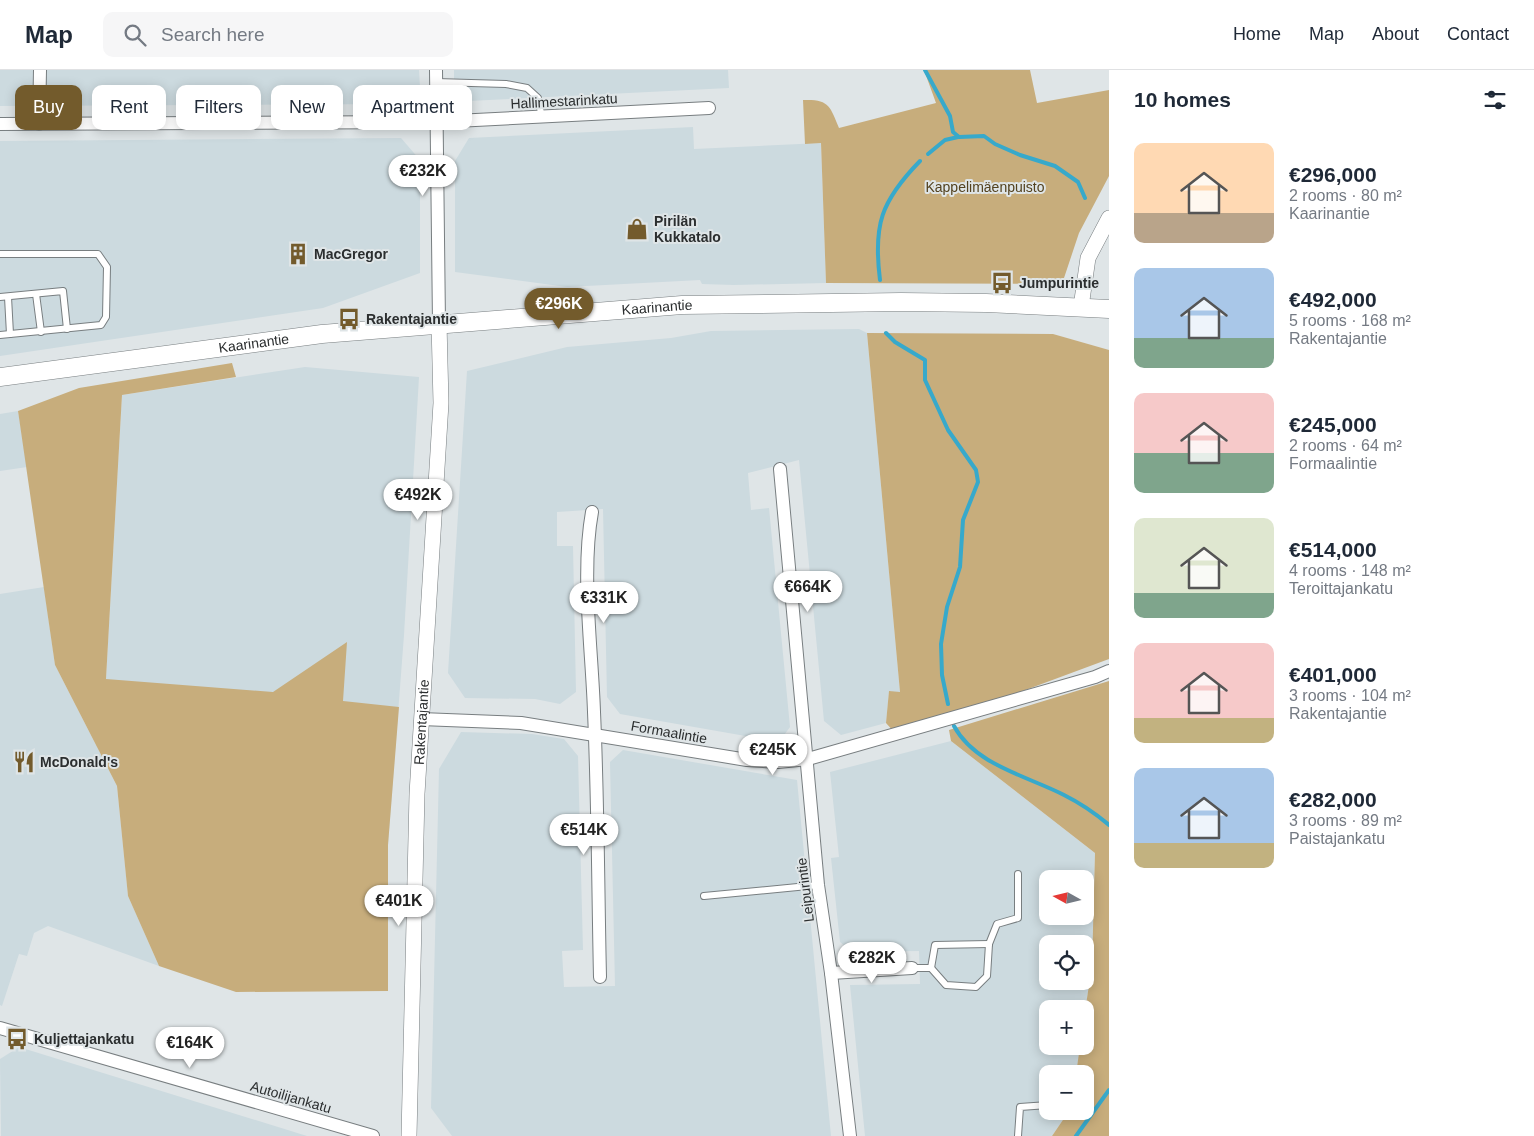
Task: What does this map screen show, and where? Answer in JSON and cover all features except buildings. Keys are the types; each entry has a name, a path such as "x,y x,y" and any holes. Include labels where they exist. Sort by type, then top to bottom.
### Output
{"main road":[{"name":"Kaarinantie","path":"0,377 276,339 438,323 682,305 770,302 986,303 1109,309"}],"street":[{"path":"40,70 40,85"},
{"name":"Hallimestarinkatu","path":"472,121 709,108"},
{"name":"Hallimestarinkatu","path":"82,124 353,122"},
{"name":"Hallimestarinkatu","path":"0,124 15,124"},
{"name":"Rakentajantie","path":"409,1136 421,718 440,403 436,130"},
{"path":"1081,307 1088,258 1109,218"},
{"name":"Leipurintie","path":"780,469 808,759 818,885 831,973 850,1136"},
{"path":"592,512 588,534 595,735 600,977"},
{"name":"Formaalintie","path":"421,718 521,723 747,760 778,762 808,759 1095,677 1109,671"},
{"path":"831,973 912,968"},
{"name":"Autoilijankatu","path":"0,1028 373,1136"}],"lane":[{"path":"436,76 527,88 538,98 542,118"},
{"path":"0,254 98,254 107,267 106,317 101,326 0,335"},
{"path":"0,297 63,291 67,329"},
{"path":"36,294 41,332"},
{"path":"8,297 10,334"},
{"path":"912,968 931,968 946,985 976,987 987,976 989,944 997,924 1018,918 1018,874"},
{"path":"704,896 818,885"},
{"path":"931,968 935,945 989,944"},
{"path":"1018,1136 1020,1107 1039,1106"}],"shaded area":[{"path":"0,70 419,70 420,85 353,85 353,104 343,104 343,85 271,85 271,105 261,105 261,85 176,85 176,105 166,105 166,85 92,85 92,106 82,106 82,85 15,85 15,106 0,106"},
{"path":"454,70 728,70 729,88 472,101 472,85 454,85"},
{"path":"693,127 694,149 821,143 826,283 734,285 702,284 700,280 567,287 455,272 455,161 469,138"},
{"path":"401,138 420,160 420,273 323,308 0,356 0,141"},
{"path":"859,329 867,333 900,692 889,692 886,723 841,735 824,721 799,460 748,473 751,510 769,508 790,727 779,742 620,714 607,697 603,509 557,512 557,546 573,546 576,692 560,704 535,699 465,698 448,673 467,371 567,347 671,338 711,331"},
{"path":"305,367 419,377 404,635 388,845 106,679 122,395"},
{"path":"18,411 27,467 0,471 0,414"},
{"path":"44,587 55,665 117,786 128,896 159,966 48,926 34,933 27,956 19,954 2,1006 0,1005 0,594"},
{"path":"461,732 532,734 564,739 578,756 583,950 562,951 564,987 615,986 610,762 623,750 797,780 831,1136 452,1136 431,1108 439,769"},
{"path":"951,741 1095,853 1094,891 1094,870 1039,870 1039,925 1093,925 1093,935 1039,935 1039,990 1088,990 1087,1000 1039,1000 1039,1055 1079,1055 1077,1065 1039,1065 1039,1120 1063,1120 1052,1136 865,1136 850,985 920,984 919,951 852,952 840,942 831,858 839,857 830,772"},
{"path":"19,1047 307,1136 1,1136 0,1059"}],"green space":[{"name":"Kappelimäenpuisto","path":"924,70 1030,70 1037,103 1109,90 1109,176 1079,233 1062,284 826,283 821,143 805,144 803,100 818,101 827,105 831,109 839,128 936,103"},
{"path":"867,333 1053,334 1109,350 1109,659 944,720 895,733 886,723 889,691 900,692"},
{"path":"232,363 236,377 122,395 106,679 273,692 347,642 343,701 399,707 388,845 388,991 236,992 159,966 128,896 117,786 55,665 18,411 79,388"},
{"path":"1109,681 1109,1136 1052,1136 1063,1120 1094,1120 1094,1065 1077,1065 1079,1055 1094,1055 1094,1000 1087,1000 1088,990 1094,990 1093,935 1095,853 951,741 949,730"}],"waterway":[{"path":"925,70 950,116 953,132 959,137 984,136 995,144 1020,155 1055,166 1078,182 1085,198"},
{"path":"928,154 945,140 958,137"},
{"path":"880,280 878,244 879,229 883,215 896,189 920,161"},
{"path":"886,333 895,342 925,360 925,380 948,430 976,470 978,482 963,520 960,567 947,607 941,644 942,675 948,704"},
{"path":"954,726 963,739 988,760 1070,798 1093,812 1109,825"},
{"path":"1076,1136 1109,1090"}],"place":[{"name":"Pirilän Kukkatalo","path":"637,229"},
{"name":"MacGregor","path":"298,254"},
{"name":"Jumpurintie","path":"1002,283"},
{"name":"Rakentajantie","path":"349,319"},
{"name":"McDonald's","path":"24,762"},
{"name":"Kuljettajankatu","path":"17,1039"}]}
